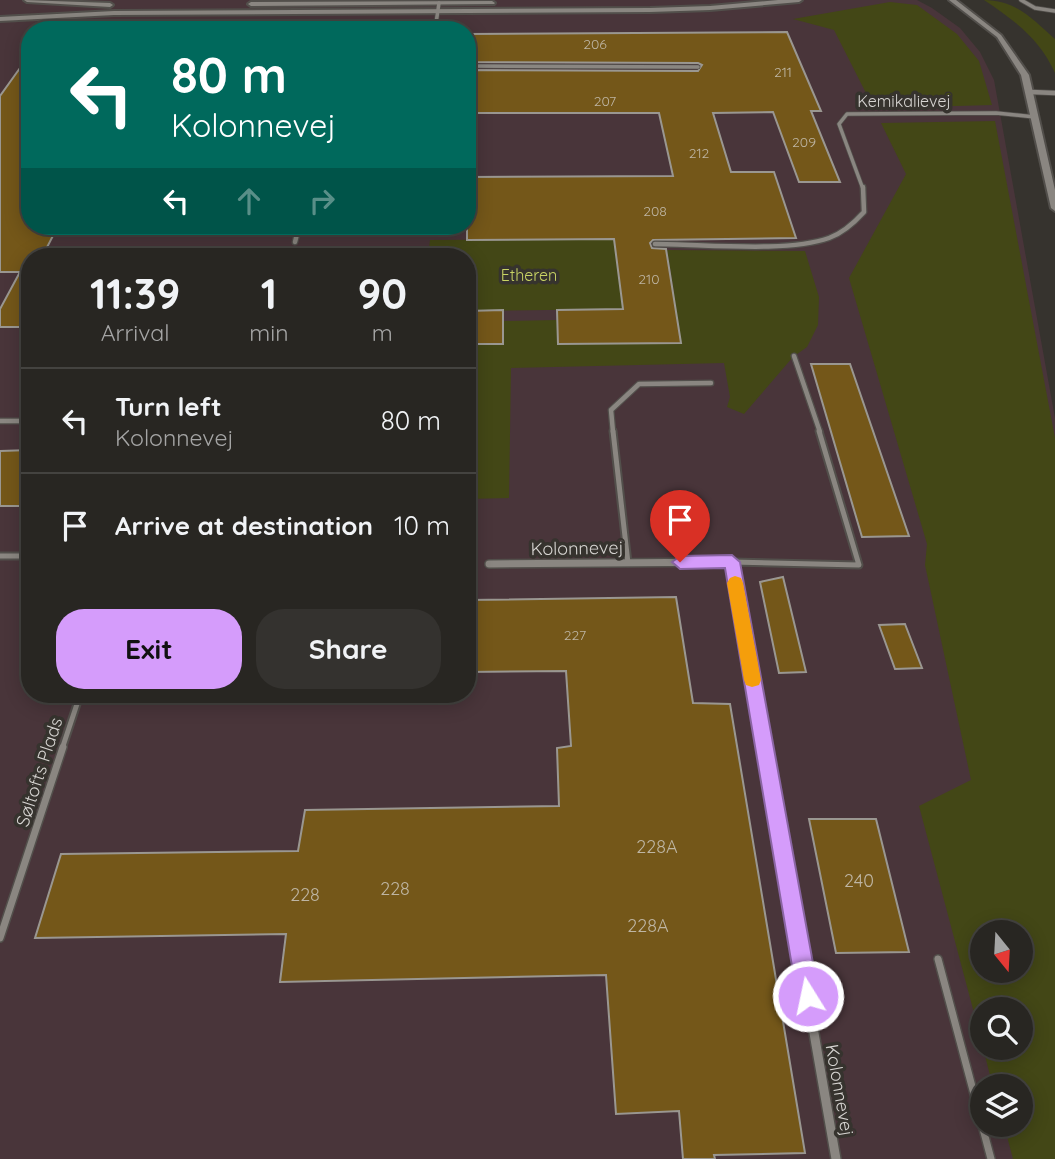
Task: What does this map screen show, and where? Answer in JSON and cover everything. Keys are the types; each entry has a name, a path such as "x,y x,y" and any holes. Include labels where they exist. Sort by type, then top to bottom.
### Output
{"street":[{"path":"27,0 105,5 704,0"},
{"path":"0,19 114,13 710,8 799,0"},
{"path":"952,0 1004,42 1017,60 1031,92 1055,208"},
{"path":"1031,92 1055,93"},
{"name":"Kolonnevej","path":"489,564 732,562 836,1159"}],"lane":[{"path":"1021,0 1035,8 1055,11"},
{"path":"436,21 439,3"},
{"path":"476,66 698,66"},
{"name":"Kemikalievej","path":"655,244 804,245 832,237 852,225 864,212 865,192 839,124 847,114 996,113 1035,117"},
{"path":"295,242 297,235"},
{"path":"732,562 859,565 825,448 793,356"},
{"path":"628,563 611,410 639,384 711,383"},
{"path":"0,421 21,421"},
{"path":"0,556 21,556"},
{"name":"Søltofts Plads","path":"0,938 76,703"},
{"path":"938,960 970,1080"},
{"path":"985,1137 991,1159"}],"shaded area":[{"path":"0,0 917,0 960,28 980,52 994,80 1055,418 1055,1159 0,1159"}],"green space":[{"path":"984,0 1014,7 1055,39 1055,73 1034,40"},
{"path":"890,2 917,5 957,34 979,61 992,105 921,107 909,101 869,99 834,30 793,19"},
{"path":"995,121 1055,438 1055,1159 1013,1159 1007,1137 1033,1137 1033,1074 990,1074 986,1060 1033,1060 1033,997 970,998 919,806 971,780 925,565 927,544 849,278 906,174 881,123"},
{"name":"Etheren","path":"622,239 630,309 476,311 476,248 429,248 430,240"},
{"path":"667,250 805,251 819,297 818,325 807,347 793,357 744,414 727,407 730,397 724,363 511,368 509,498 476,499 476,344 503,344 503,321 557,320 558,343 681,343 675,309 662,293 674,292"}],"building":[{"path":"787,32 821,111 811,111 840,182 799,182 773,112 713,113 731,172 774,172 796,238 653,240 650,243 652,248 666,249 681,343 558,344 557,310 623,309 614,239 467,240 467,235 476,235 476,177 673,176 659,113 476,113 476,70 698,71 702,65 476,62 476,34"},
{"path":"21,67 21,235 53,235 47,248 21,248 21,327 0,327 0,309 20,272 0,272 0,96"},
{"path":"503,310 503,344 476,344 476,311"},
{"path":"811,364 850,364 909,536 862,537"},
{"path":"21,450 21,506 0,506 0,451"},
{"path":"783,577 806,672 779,673 760,582"},
{"path":"676,597 693,703 730,704 805,1153 714,1155 715,1159 683,1159 679,1111 616,1114 606,975 280,982 286,934 35,938 61,854 298,851 305,810 559,806 557,748 571,746 566,671 476,672 476,600"},
{"path":"905,624 922,668 895,669 879,625"},
{"path":"809,819 876,819 909,952 836,953"}],"slow traffic":[{"path":"735,583 752,680"}],"route":[{"path":"680,562 732,562 808,996"}]}
